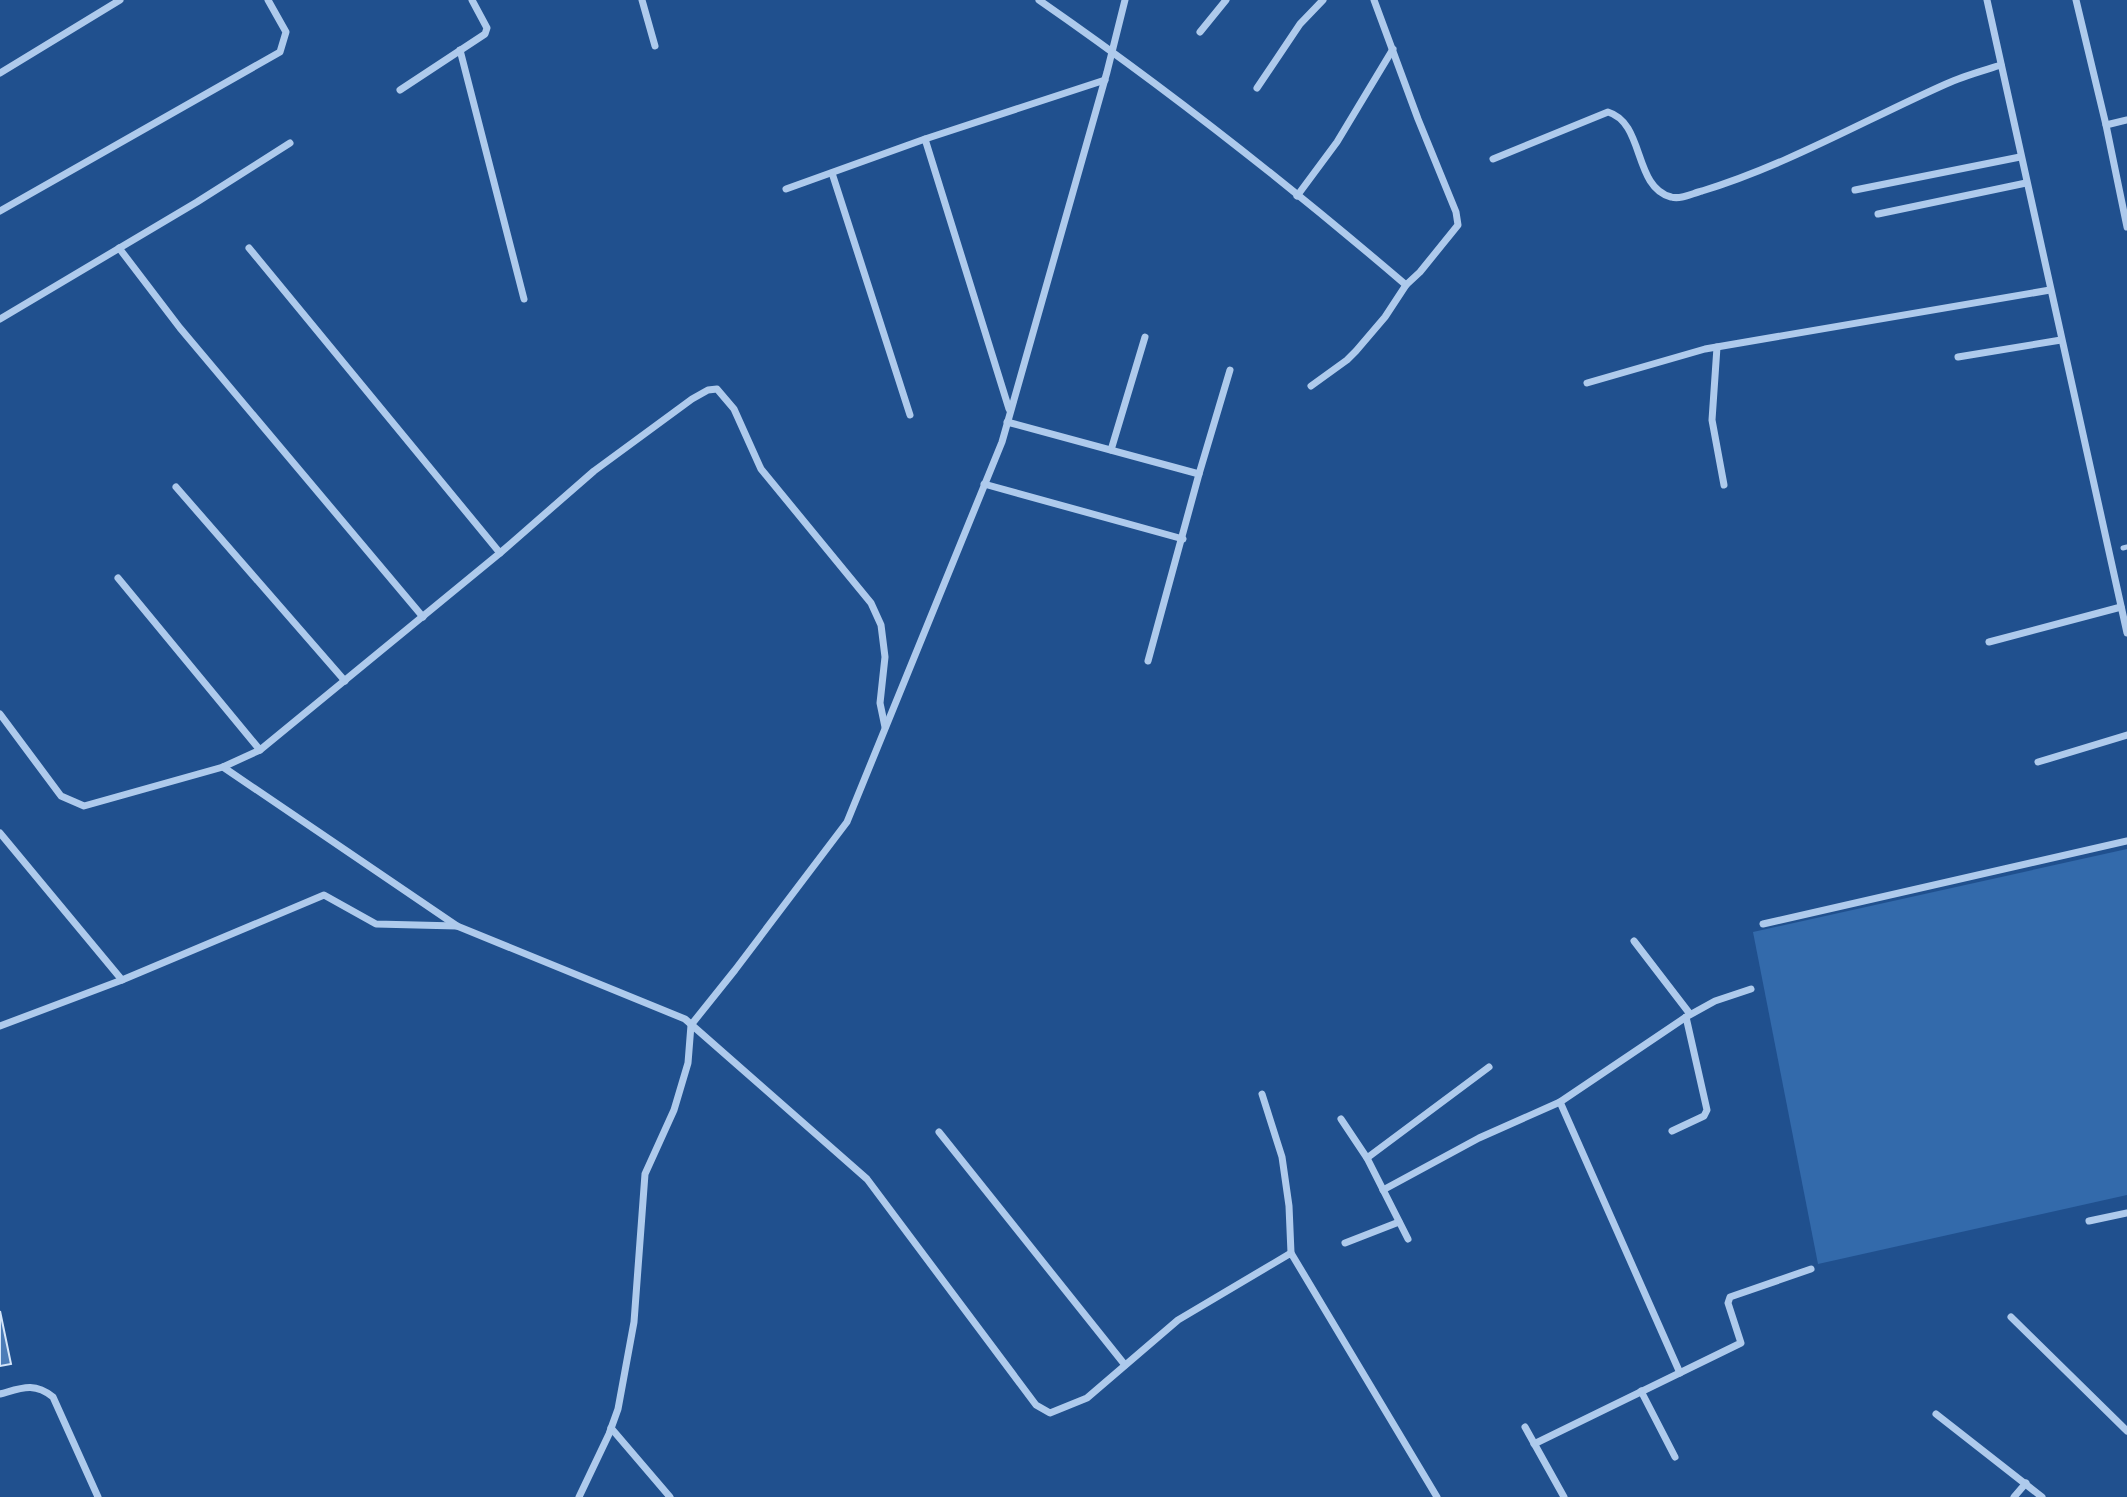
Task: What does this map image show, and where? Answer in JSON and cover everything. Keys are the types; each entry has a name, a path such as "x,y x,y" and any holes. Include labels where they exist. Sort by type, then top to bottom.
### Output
{"street":[{"path":"0,73 120,0"},
{"path":"0,211 280,52 286,32 268,0"},
{"path":"400,90 485,34 487,28 472,0"},
{"path":"642,0 655,46"},
{"path":"1039,0 1112,51 1332,221 1406,285"},
{"path":"579,1497 618,1409 634,1322 645,1174 674,1110 688,1063 691,1025 847,822 1007,422 1105,80 1125,0"},
{"path":"1200,32 1226,0"},
{"path":"1256,88 1300,24 1323,0"},
{"path":"1311,386 1348,359 1385,317 1406,285 1458,225 1456,212 1374,0"},
{"path":"1987,0 2127,633"},
{"path":"2077,0 2127,228"},
{"path":"1297,196 1337,142 1393,49"},
{"path":"460,50 524,299"},
{"path":"1493,159 1608,112 1617,114 1625,123 1653,185 1664,195 1675,199 1787,158 1949,82 2001,65"},
{"path":"786,189 925,139 1105,80"},
{"path":"2106,125 2127,120"},
{"path":"925,139 1010,412"},
{"path":"0,319 290,143"},
{"path":"1855,190 2020,157"},
{"path":"832,173 911,415"},
{"path":"1878,214 2026,183"},
{"path":"119,248 180,328 423,617"},
{"path":"249,248 500,553"},
{"path":"1587,383 1717,347 2050,290"},
{"path":"1111,450 1145,337"},
{"path":"1958,357 2061,340"},
{"path":"1717,347 1712,420 1724,485"},
{"path":"1148,661 1230,370"},
{"path":"0,714 61,796 84,806 223,767 260,750 500,553 594,471 692,399 708,390 717,389 734,409 761,469 871,603 881,625 885,657 880,703 885,727"},
{"path":"1007,422 1199,474"},
{"path":"984,484 1183,539"},
{"path":"176,487 345,681"},
{"path":"118,578 260,750"},
{"path":"1989,642 2121,607"},
{"path":"2038,762 2127,735"},
{"path":"223,767 457,926 685,1018 867,1179 1036,1405 1050,1413 1087,1398 1178,1320 1291,1253"},
{"path":"0,833 122,981"},
{"path":"1763,924 2127,841"},
{"path":"0,1026 122,981 324,895 376,924 457,926"},
{"path":"1634,941 1688,1016 1707,1110 1704,1116 1672,1131"},
{"path":"1384,1190 1479,1138 1560,1102 1688,1016 1715,1001 1751,989"},
{"path":"1367,1158 1489,1067"},
{"path":"1262,1094 1282,1157 1289,1206 1291,1253 1437,1497"},
{"path":"1560,1102 1680,1373"},
{"path":"1341,1119 1367,1158 1408,1239"},
{"path":"939,1132 1125,1365"},
{"path":"2089,1221 2127,1213"},
{"path":"1345,1243 1399,1222"},
{"path":"1535,1444 1741,1343 1728,1303 1730,1297 1811,1269"},
{"path":"2011,1317 2127,1431"},
{"path":"0,1394 27,1387 42,1389 53,1397 98,1497"},
{"path":"1641,1391 1675,1457"},
{"path":"1936,1414 2042,1497"},
{"path":"1525,1427 1564,1497"},
{"path":"611,1428 670,1497"},
{"path":"2014,1497 2026,1483"}],"shaded area":[{"path":"2127,849 2127,1195 1818,1264 1753,932"}],"building":[{"path":"0,1311 11,1364 0,1366"}]}
